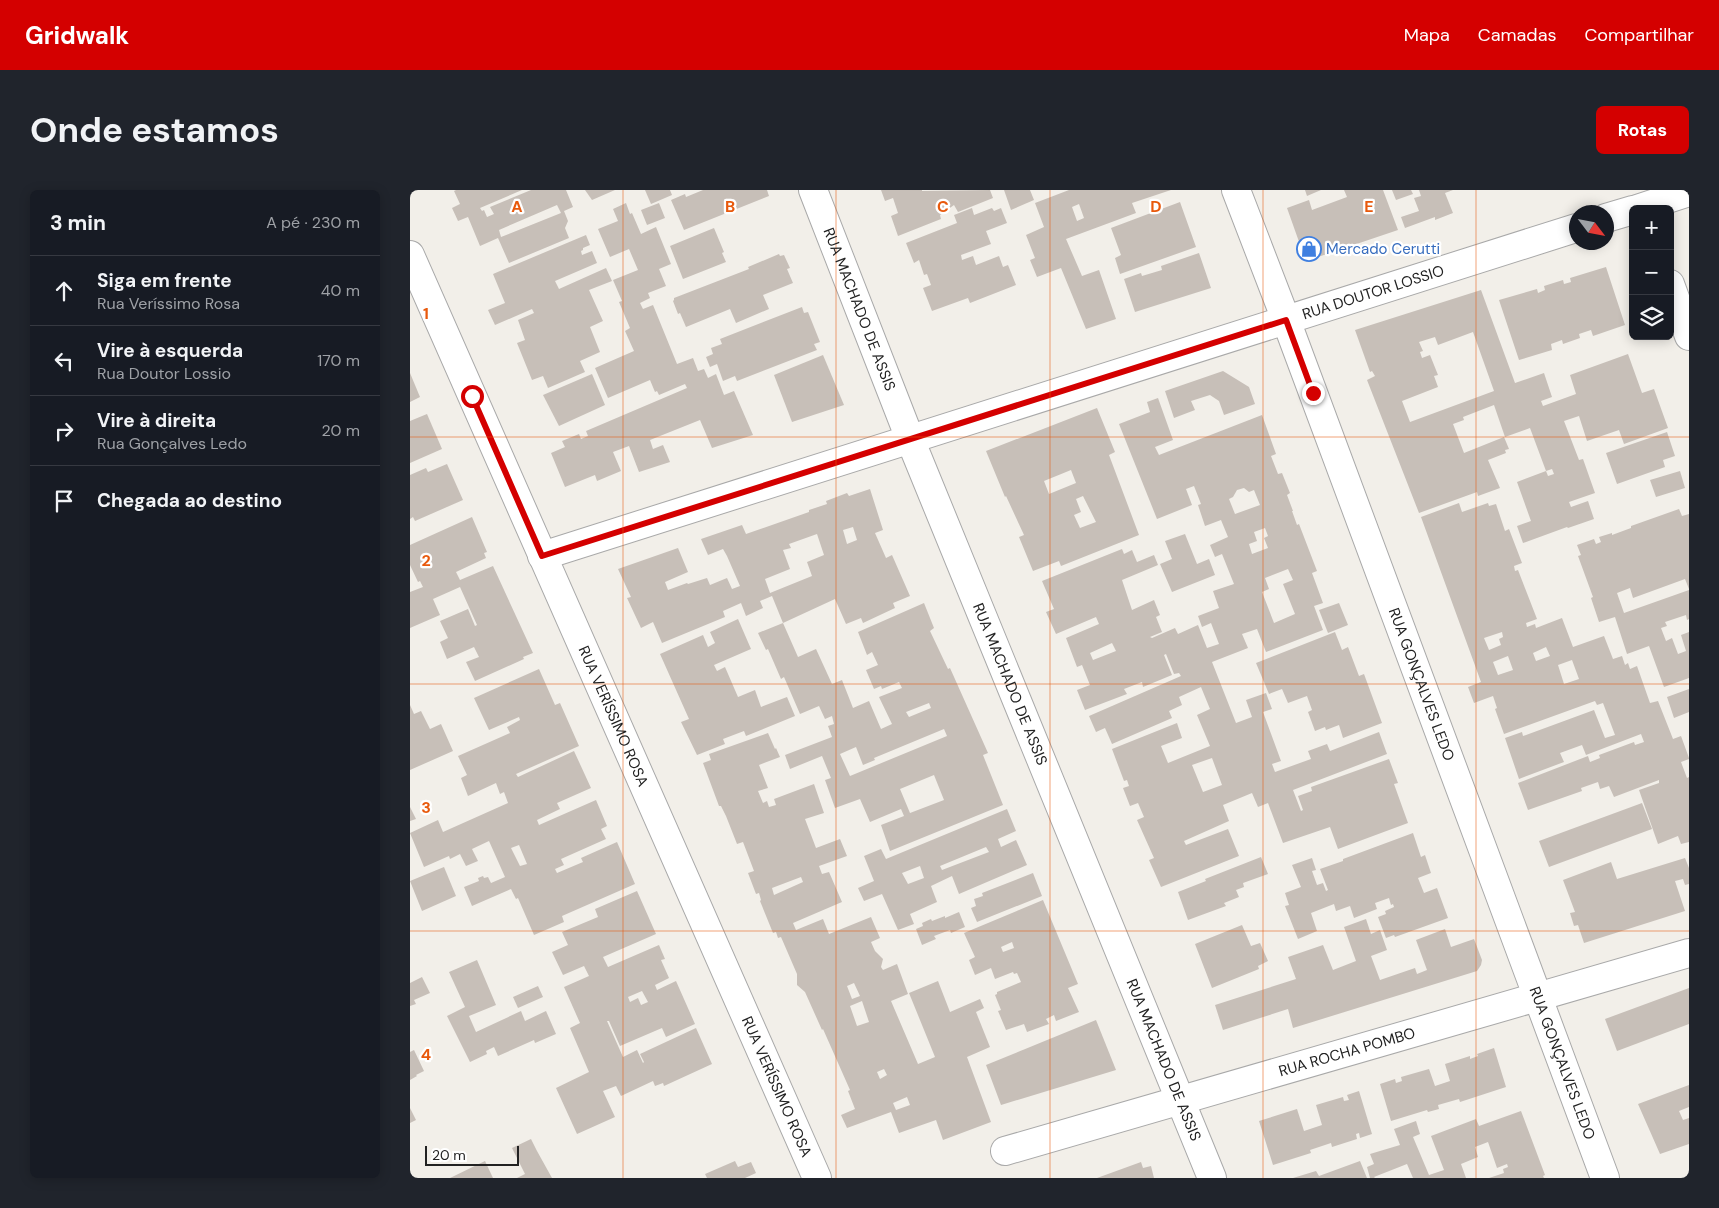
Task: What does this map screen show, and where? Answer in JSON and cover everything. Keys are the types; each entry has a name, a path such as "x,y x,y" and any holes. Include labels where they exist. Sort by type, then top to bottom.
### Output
{"street":[{"name":"RUA MACHADO DE ASSIS","path":"813,190 910,439 1212,1178"},
{"name":"RUA GONÇALVES LEDO","path":"1236,190 1605,1178"},
{"path":"1638,205 1689,192"},
{"path":"1614,215 1629,209"},
{"name":"RUA DOUTOR LOSSIO","path":"542,556 1569,230"},
{"name":"RUA VERÍSSIMO ROSA","path":"410,255 818,1178"},
{"path":"1674,295 1689,336"},
{"name":"RUA ROCHA POMBO","path":"1005,1152 1689,953"}],"building":[{"path":"522,190 480,208 482,211 484,210 487,217 494,214 490,207 531,190 566,190 573,207 564,211 568,221 565,228 569,238 509,263 498,238 480,246 468,217 458,221 452,208 460,204 454,191","holes":["557,205 561,213 501,237 499,230"]},
{"path":"585,190 615,190 592,200"},
{"path":"645,190 670,190 672,195 651,204"},
{"path":"703,190 767,190 769,196 684,230 671,200 685,194 686,197"},
{"path":"881,190 990,190 993,198 958,212 954,205 940,215 941,219 898,236 891,216 898,213 893,198 885,201"},
{"path":"1004,190 1030,190 1034,200 1011,210"},
{"path":"1069,190 1171,190 1132,203 1136,213 1066,239 1082,276 1099,270 1116,319 1086,329 1061,268 1037,277 1030,260 1035,258 1026,235 1044,227 1035,203","holes":["1079,204 1084,218 1077,221 1072,207"]},
{"path":"1305,190 1321,190 1307,196"},
{"path":"1344,190 1383,190 1398,230 1315,258 1303,253 1287,208 1309,200 1312,210 1347,197"},
{"path":"1392,190 1411,190 1413,194 1396,200"},
{"path":"1419,190 1453,190 1445,193 1453,213 1435,220 1435,217 1405,228 1401,217 1419,211 1414,198 1421,196"},
{"path":"1180,202 1196,247 1120,274 1115,258 1121,255 1111,228"},
{"path":"626,203 641,234 656,227 671,264 659,269 666,286 648,293 650,298 640,303 643,309 653,305 677,364 693,358 698,371 704,369 708,378 716,374 724,395 734,391 753,435 712,448 700,420 650,440 653,449 663,445 670,462 639,472 629,446 613,452 621,471 597,481 595,475 565,487 551,453 565,447 562,441 579,434 581,439 588,436 586,431 687,388 685,384 659,395 657,391 655,392 650,380 608,398 595,368 634,351 625,331 630,328 619,302 622,301 613,280 638,270 629,249 610,257 598,229 618,221 613,209"},
{"path":"659,203 665,218 647,225 641,210"},
{"path":"972,208 974,215 992,208 994,211 1001,208 1007,223 986,231 991,244 961,255 962,260 973,256 976,265 999,256 1003,267 1008,265 1016,285 970,303 968,298 932,311 923,288 931,285 927,274 924,275 919,260 914,263 906,243 957,223 954,215"},
{"path":"714,228 726,262 683,279 670,246"},
{"path":"586,235 590,245 583,248 581,251 582,255 592,251 597,263 555,281 559,289 606,268 612,281 589,290 603,321 590,327 600,352 580,361 585,372 548,388 543,376 532,380 517,343 525,340 518,320 534,313 532,309 495,325 488,310 505,303 493,274"},
{"path":"1199,253 1211,288 1135,312 1124,279 1141,273 1142,276 1162,270 1161,266"},
{"path":"779,254 780,256 784,255 790,268 787,269 793,283 763,295 769,309 736,323 730,309 686,327 680,313 678,314 673,301 674,298 749,269 748,267"},
{"path":"1606,267 1625,325 1593,336 1591,330 1579,334 1580,338 1563,344 1562,340 1551,344 1552,350 1519,360 1499,300 1537,289 1538,293 1545,290 1544,286 1563,280 1564,284 1571,282 1570,278"},
{"path":"1481,290 1515,383 1544,373 1552,397 1541,401 1543,406 1576,394 1570,375 1628,354 1642,393 1654,389 1668,428 1624,444 1619,430 1587,441 1579,416 1564,421 1579,460 1583,459 1595,493 1569,502 1571,507 1588,501 1594,519 1523,543 1517,526 1531,521 1517,482 1546,471 1530,428 1505,437 1494,405 1463,417 1464,420 1453,424 1464,453 1504,437 1509,449 1505,450 1506,453 1488,460 1500,488 1478,496 1477,492 1419,513 1367,380 1375,376 1372,371 1370,372 1355,330","holes":["1473,332 1494,391 1410,422 1402,401 1438,387 1434,376 1438,375 1430,355 1422,358 1420,352 1423,351 1419,342 1435,337 1438,345","1552,469 1554,474 1548,476 1546,471"]},
{"path":"802,307 804,313 808,312 820,342 814,344 817,350 737,381 735,376 723,381 717,364 710,367 706,357 713,354 711,348 722,344 720,339"},
{"path":"823,355 844,405 792,422 774,375"},
{"path":"1223,371 1249,387 1255,404 1224,415 1219,401 1210,395 1191,401 1195,410 1174,418 1165,391"},
{"path":"410,373 420,397 410,402"},
{"path":"592,374 605,405 559,426 543,395"},
{"path":"1158,398 1173,440 1155,447 1159,455 1262,415 1276,454 1271,456 1278,474 1282,473 1290,493 1287,495 1292,511 1317,571 1312,573 1323,603 1314,606 1323,630 1266,652 1257,629 1242,634 1248,648 1212,662 1236,723 1252,717 1246,700 1266,693 1272,709 1263,712 1281,761 1272,764 1275,772 1311,759 1308,751 1327,744 1330,751 1379,732 1387,754 1293,790 1301,811 1303,810 1298,796 1312,791 1311,787 1389,759 1398,783 1394,784 1408,823 1338,849 1330,827 1283,843 1268,803 1258,807 1252,793 1223,805 1229,821 1184,841 1186,845 1228,829 1239,856 1161,887 1149,860 1154,858 1137,820 1144,817 1138,803 1130,806 1123,788 1129,786 1127,780 1124,781 1112,749 1177,723 1182,738 1161,746 1168,763 1210,746 1197,715 1210,709 1201,687 1179,697 1182,705 1169,711 1172,718 1112,744 1105,728 1096,732 1089,716 1181,676 1179,673 1174,674 1166,654 1164,655 1172,675 1143,687 1142,682 1124,689 1127,694 1085,710 1077,690 1090,685 1082,665 1077,667 1066,638 1099,624 1096,617 1056,634 1046,612 1054,609 1042,581 1122,549 1124,554 1132,550 1137,562 1154,555 1158,565 1122,580 1132,610 1154,600 1160,615 1156,617 1162,632 1150,637 1152,638 1175,628 1178,634 1198,625 1207,648 1219,644 1211,623 1202,627 1198,616 1219,608 1213,591 1234,584 1222,554 1215,557 1210,545 1228,537 1221,520 1205,526 1198,505 1201,504 1194,486 1186,489 1192,505 1157,519 1119,424 1150,412 1147,402","holes":["1244,488 1249,492 1254,490 1260,505 1235,514 1229,499 1233,497 1237,490","1265,528 1268,536 1264,538 1268,548 1252,554 1249,544 1257,541 1254,532","1288,569 1293,580 1283,584 1295,614 1274,623 1262,592 1269,589 1265,578","1112,643 1116,651 1093,660 1090,653","1212,758 1222,785 1203,792 1192,765"]},
{"path":"1097,408 1115,452 1109,455 1139,535 1061,566 1059,561 1033,571 1019,537 1024,535 1005,497 986,451","holes":["1071,470 1076,483 1049,494 1044,481","1083,496 1096,522 1080,528 1074,515 1081,512 1076,499"]},
{"path":"427,414 442,449 410,463 410,421"},
{"path":"1667,432 1675,456 1663,460 1665,467 1617,484 1606,453"},
{"path":"447,464 463,500 415,521 413,517 410,519 410,475 426,468 428,472"},
{"path":"1680,471 1685,488 1656,497 1650,480"},
{"path":"870,489 883,530 875,533 886,558 892,555 910,596 893,603 895,608 863,623 861,618 846,624 835,599 783,623 772,596 760,601 763,608 746,616 741,603 723,611 725,617 662,643 653,622 641,628 627,598 631,597 618,569 678,548 688,572 665,582 668,590 707,578 710,585 727,578 732,589 740,586 723,549 708,555 701,539 742,525 746,534 809,512 809,510 827,504 826,501 847,493 849,496","holes":["853,527 857,540 847,544 843,530","817,534 824,555 807,562 812,576 770,593 765,579 790,569 783,550 791,548 789,544"]},
{"path":"1459,503 1462,512 1488,503 1489,506 1496,504 1505,531 1509,529 1522,563 1514,566 1515,571 1518,570 1537,619 1526,623 1527,627 1535,624 1536,628 1562,618 1573,647 1604,636 1613,659 1622,656 1625,665 1628,663 1630,669 1637,666 1650,703 1658,701 1673,739 1681,736 1689,758 1681,762 1687,778 1689,777 1689,842 1681,844 1678,836 1658,844 1639,790 1659,783 1659,780 1614,797 1609,786 1600,789 1598,782 1581,788 1582,791 1528,810 1518,783 1588,756 1590,762 1600,758 1599,755 1634,742 1635,745 1644,742 1641,734 1586,755 1582,745 1560,753 1564,762 1519,779 1505,738 1522,732 1523,736 1594,710 1605,738 1615,735 1603,703 1597,705 1595,701 1504,734 1495,709 1497,708 1493,696 1474,703 1468,687 1481,682 1421,517","holes":["1502,632 1503,637 1499,639 1501,645 1489,650 1484,638","1546,647 1550,656 1536,661 1533,653","1508,656 1513,670 1498,675 1493,662","1572,660 1579,679 1564,684 1558,665"]},
{"path":"1679,509 1682,516 1689,514 1689,589 1685,579 1633,598 1630,588 1617,593 1624,613 1689,590 1689,619 1687,620 1686,615 1665,622 1667,626 1661,628 1666,641 1672,638 1678,654 1686,651 1681,635 1689,632 1689,678 1664,687 1649,646 1627,654 1615,617 1599,622 1591,598 1593,597 1578,556 1581,555 1577,545 1594,539 1596,544 1601,542 1599,537 1612,533 1612,535 1631,528 1631,526"},
{"path":"472,517 487,552 484,553 486,558 456,572 460,580 493,566 533,653 475,681 466,662 479,657 474,647 447,659 440,642 448,638 440,621 468,609 475,626 477,625 460,587 433,599 440,615 410,628 410,592 423,587 420,581 418,582 410,565 410,545"},
{"path":"1185,534 1197,564 1209,559 1215,575 1172,592 1160,564 1172,559 1165,541"},
{"path":"924,603 934,628 930,631 948,669 950,668 988,753 983,755 1003,805 890,851 881,825 904,816 901,809 870,822 860,799 835,808 825,780 831,778 822,756 790,769 785,755 832,737 828,726 834,724 832,716 825,719 819,706 800,714 784,677 781,679 768,649 766,650 758,633 783,623 798,657 816,649 832,684 842,680 853,708 869,701 881,729 892,724 879,697 902,688 899,682 882,689 881,686 874,689 866,670 878,665 872,652 867,655 858,632","holes":["929,703 931,708 909,717 906,712","944,729 947,736 850,776 840,754 856,747 863,765 875,760 874,758","934,775 944,800 910,813 900,789"]},
{"path":"1339,603 1348,625 1328,633 1319,610"},
{"path":"738,619 751,649 714,665 717,671 725,667 738,697 755,690 761,707 787,697 795,716 746,736 744,731 723,739 725,744 697,755 681,722 689,719 660,654 703,635 708,647 715,643 710,632"},
{"path":"1335,632 1342,650 1348,647 1359,676 1364,674 1382,723 1343,738 1339,725 1326,730 1325,727 1315,731 1308,712 1312,710 1307,696 1288,703 1282,689 1269,694 1256,663"},
{"path":"539,669 555,705 560,703 579,746 516,774 518,777 574,751 591,788 557,803 560,809 537,820 539,825 596,800 607,826 601,829 606,839 561,859 564,865 555,869 557,873 583,862 581,858 617,842 635,884 562,916 564,922 534,935 518,898 516,899 511,889 472,906 464,887 479,881 478,878 483,876 484,878 488,877 491,883 505,877 489,841 472,849 478,861 466,866 460,854 450,859 449,856 424,867 410,833 438,820 443,832 508,803 504,792 500,794 496,783 468,796 461,778 467,775 458,756 510,733 507,727 520,720 519,717 489,730 474,698","holes":["519,845 527,864 520,866 511,848"]},
{"path":"1689,689 1689,712 1674,718 1667,697"},
{"path":"410,705 414,714 421,711 430,729 441,724 453,751 410,770"},
{"path":"768,733 780,757 759,765 768,788 758,791 763,803 767,801 769,807 776,805 774,799 814,784 824,813 805,819 816,848 840,839 847,856 819,866 822,874 829,872 842,902 793,923 796,930 823,919 829,934 871,917 880,938 871,942 875,951 883,959 881,967 883,970 897,964 908,994 891,1001 918,1064 935,1057 909,993 938,981 950,1012 980,999 984,1008 976,1012 990,1047 967,1057 991,1122 943,1140 936,1120 899,1133 891,1112 847,1128 841,1115 855,1109 848,1091 850,1090 805,992 797,985 797,974 781,937 778,938 776,932 773,933 760,901 759,893 756,894 748,873 754,871 743,842 737,844 726,816 721,806 719,806 703,763 711,760 709,754","holes":["801,877 803,882 774,895 772,888","854,983 860,996 852,999 847,986","862,1001 869,1022 857,1026 850,1006","884,1069 887,1075 880,1079 877,1072","907,1097 910,1105 896,1110 893,1103"]},
{"path":"1642,803 1652,829 1549,867 1539,841"},
{"path":"410,807 416,819 410,821"},
{"path":"1007,809 1016,831 998,839 1001,847 1016,840 1027,865 959,894 952,876 931,886 937,902 910,914 914,924 898,930 882,894 864,901 858,888 874,881 864,856 881,849 886,859","holes":["986,847 989,852 942,870 940,866","920,866 924,878 908,884 902,873"]},
{"path":"1413,833 1421,857 1425,855 1431,873 1418,878 1424,893 1437,888 1448,918 1395,937 1394,935 1386,938 1378,917 1386,914 1385,911 1394,907 1393,904 1391,905 1389,898 1375,903 1377,909 1354,918 1350,906 1336,911 1334,904 1311,913 1317,931 1298,939 1285,906 1289,905 1285,893 1301,887 1292,865 1312,858 1316,870 1312,871 1317,885 1323,883 1326,891 1328,890 1320,869"},
{"path":"1261,857 1268,874 1243,883 1244,887 1236,890 1239,897 1224,903 1226,906 1188,920 1178,892"},
{"path":"1685,858 1689,868 1689,884 1685,885 1683,879 1675,881 1685,911 1584,943 1578,925 1574,926 1570,913 1575,912 1563,880 1611,862 1617,879"},
{"path":"444,867 456,896 422,911 410,881"},
{"path":"1033,873 1042,896 977,922 971,908 976,906 974,899 983,896 982,893"},
{"path":"637,891 656,934 603,957 608,967 659,945 665,959 661,960 669,978 655,985 657,990 676,981 695,1024 666,1037 662,1028 620,1046 609,1021 607,1021 623,1057 637,1050 643,1063 640,1054 696,1028 712,1064 664,1086 663,1083 655,1086 653,1081 621,1096 616,1086 603,1091 615,1117 577,1134 556,1088 589,1072 570,1028 580,1023 564,987 589,976 584,966 563,975 552,952 568,945 562,932 598,917 595,909","holes":["642,991 648,1002 641,1005 638,998 630,1002 628,997"]},
{"path":"1043,900 1078,984 1068,988 1079,1012 1056,1021 1054,1015 1046,1019 1049,1024 1027,1032 1024,1024 1006,1030 998,1011 1001,1010 995,995 997,992 1021,982 1017,973 1014,974 1013,972 995,979 991,968 975,975 969,960 975,957 964,933","holes":["1012,942 1014,948 1003,952 1001,947"]},
{"path":"959,912 965,927 951,933 950,930 934,936 936,939 922,945 916,929 923,926 922,923 945,916 945,918"},
{"path":"1366,919 1371,934 1380,930 1387,950 1371,956 1380,980 1415,968 1417,974 1427,970 1416,940 1445,929 1451,947 1474,939 1482,960 1481,965 1477,971 1293,1028 1288,1009 1223,1030 1215,1005 1296,979 1288,957 1323,945 1333,970 1356,961 1344,927"},
{"path":"1242,925 1251,946 1260,943 1268,961 1258,966 1259,969 1212,988 1195,944"},
{"path":"477,960 496,1005 469,1016 476,1032 521,1011 525,1021 546,1011 556,1034 535,1043 534,1040 498,1056 494,1047 486,1051 487,1054 470,1062 447,1016 465,1007 449,972"},
{"path":"422,977 430,993 414,1000 416,1004 410,1006 410,983"},
{"path":"538,986 543,997 518,1008 513,997"},
{"path":"1689,988 1689,1024 1617,1051 1605,1019"},
{"path":"1096,1020 1116,1070 1001,1105 986,1065"},
{"path":"1494,1048 1506,1087 1460,1102 1459,1099 1438,1105 1439,1109 1428,1112 1427,1110 1391,1121 1380,1084 1395,1079 1396,1083 1402,1081 1401,1077 1429,1069 1435,1086 1450,1081 1445,1064 1470,1056 1470,1059 1478,1056 1477,1054"},
{"path":"414,1050 424,1071 410,1080 410,1052"},
{"path":"1689,1085 1689,1107 1679,1111 1683,1120 1689,1118 1689,1144 1660,1154 1638,1104"},
{"path":"1359,1091 1372,1134 1360,1138 1359,1133 1356,1134 1357,1139 1332,1147 1331,1143 1310,1150 1311,1153 1273,1165 1259,1121 1297,1109 1304,1131 1322,1125 1316,1105 1343,1097 1344,1101 1349,1100 1347,1095"},
{"path":"410,1108 416,1120 410,1123"},
{"path":"1521,1111 1545,1175 1543,1176 1544,1178 1489,1178 1504,1173 1503,1169 1508,1167 1507,1164 1497,1168 1488,1142 1475,1147 1478,1157 1461,1164 1466,1178 1413,1178 1407,1164 1375,1178 1370,1178 1367,1167 1374,1164 1370,1154 1400,1145 1394,1129 1416,1121 1420,1134 1413,1137 1429,1175 1444,1170 1431,1136 1476,1119 1479,1126"},
{"path":"531,1139 552,1178 517,1178 525,1174 512,1148"},
{"path":"485,1161 493,1178 450,1178"},
{"path":"735,1161 738,1167 751,1162 756,1173 745,1178 707,1178 705,1174"},
{"path":"1360,1161 1367,1178 1293,1178 1316,1171 1319,1176"},
{"path":"1141,1162 1143,1168 1151,1166 1154,1178 1097,1178"}],"place":[{"name":"Mercado Cerutti","path":"1309,249"}],"route":[{"path":"472,396 542,556 1286,320 1313,393"}]}
